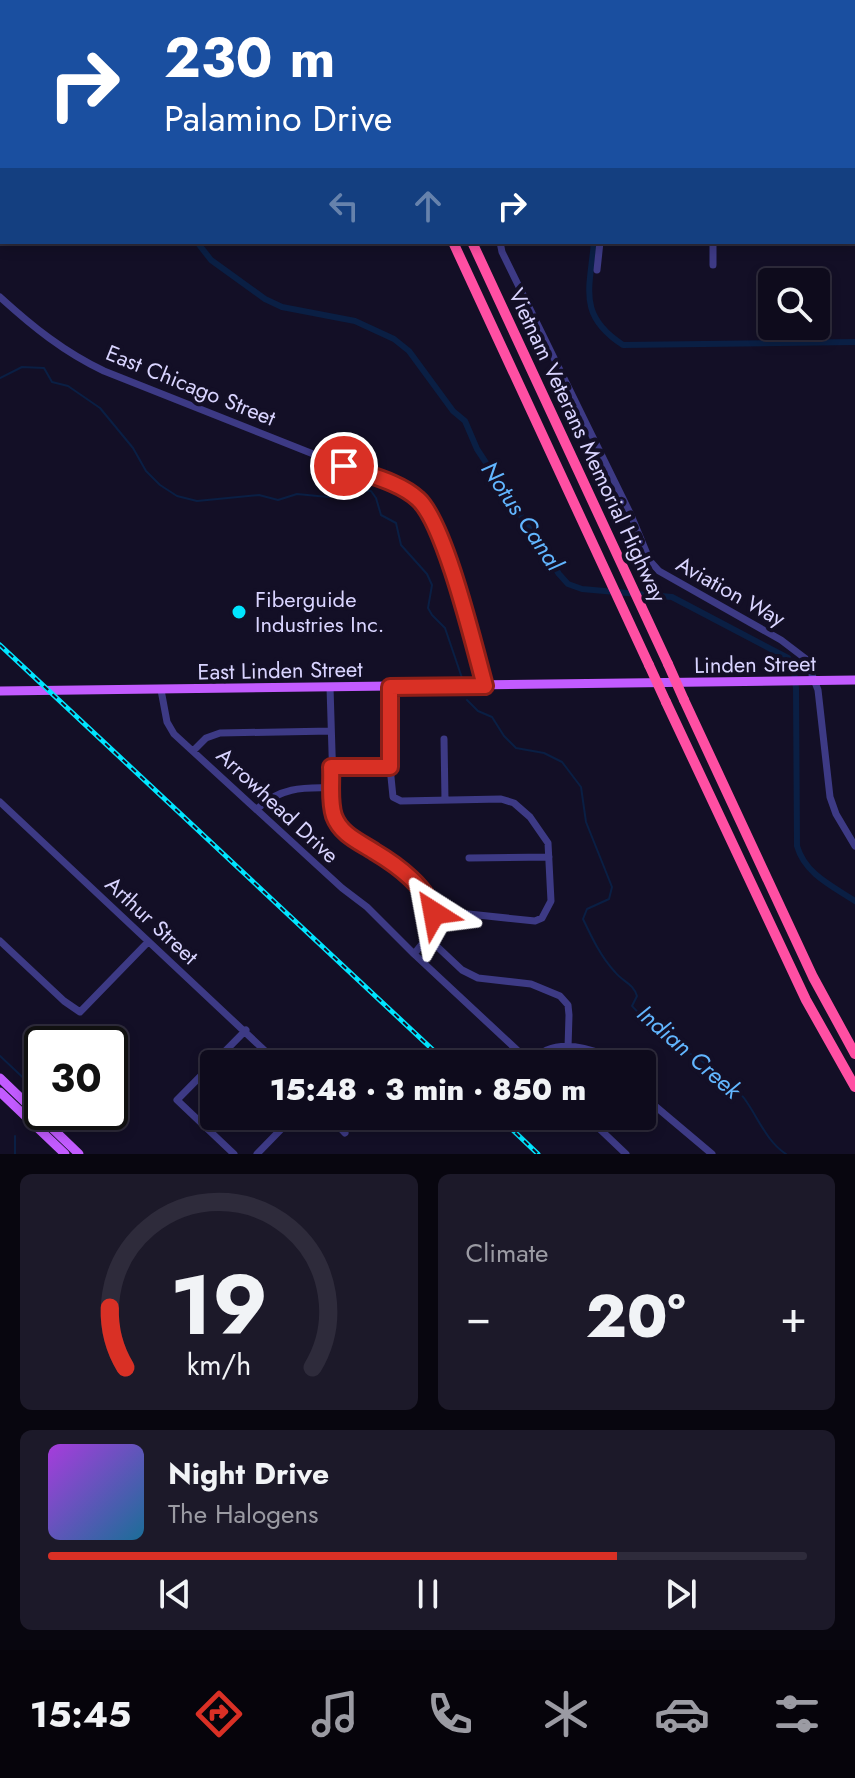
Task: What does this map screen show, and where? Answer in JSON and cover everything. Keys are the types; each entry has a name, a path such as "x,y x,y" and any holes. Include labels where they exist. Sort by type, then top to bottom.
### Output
{"highway":[{"name":"Vietnam Veterans Memorial Highway","path":"454,244 806,1000 855,1087"},
{"name":"Vietnam Veterans Memorial Highway","path":"473,244 813,977 855,1054"}],"main road":[{"name":"Linden Street","path":"655,684 855,680"},
{"name":"East Linden Street","path":"0,691 655,684"},
{"path":"0,1078 79,1154"},
{"path":"0,1092 65,1154"}],"street":[{"name":"Aviation Way","path":"500,244 650,561 676,582 791,645 806,659 818,690 830,797 855,846"},
{"path":"597,270 600,244"},
{"path":"713,244 713,265"},
{"name":"East Chicago Street","path":"0,297 53,343 104,371 411,493 432,514 485,686"},
{"path":"330,687 334,816 346,834 379,853 428,897 435,921 428,938 414,954"},
{"path":"390,687 393,797 401,801 501,799 514,803 541,830 548,843 551,901 542,918 522,921 434,913"},
{"name":"Arrowhead Drive","path":"161,690 167,722 174,734 342,888 367,907 517,1050"},
{"path":"193,751 206,738 220,733 331,731"},
{"path":"444,739 445,800"},
{"path":"331,767 390,767"},
{"path":"257,809 270,797 283,791 332,788"},
{"name":"Arthur Street","path":"0,802 265,1050"},
{"path":"469,858 549,857"},
{"path":"428,938 462,970 478,978 531,984 560,996 568,1005 568,1048"},
{"path":"0,941 80,1012 148,942"},
{"path":"234,1154 177,1100 246,1030"},
{"path":"548,1050 585,1050"},
{"path":"656,1107 712,1154"},
{"path":"257,1154 280,1130"},
{"path":"342,1130 345,1133"},
{"path":"601,1130 626,1154"}],"waterway":[{"name":"Notus Canal","path":"199,244 211,260 265,299 282,307 355,321 394,339 409,351 453,411 465,421 477,449 568,584 582,589 672,597 788,658 793,664 796,688 797,846 813,872 855,901"},
{"path":"594,244 589,287 593,312 598,323 623,345 855,342"},
{"name":"Indian Creek","path":"0,378 22,367 44,368 52,382 68,386 100,408 133,448 146,471 177,496 197,501 259,495 278,500 297,494 328,497 359,490 371,491 381,515 396,523 401,545 427,574 432,585 428,608 445,628 462,678"},
{"name":"Indian Creek","path":"467,700 478,711 492,717 516,748 544,753 562,762 581,787 586,822 612,887 609,899 587,909 583,919 597,947 635,992 637,996 632,1006 665,1027 676,1038 679,1047 730,1083 744,1098 773,1142 786,1154"},
{"path":"0,1056 24,1079"},
{"path":"15,1136 15,1154"}],"railway":[{"path":"0,645 433,1050"},
{"path":"513,1130 538,1154"}],"place":[{"name":"Fiberguide Industries Inc.","path":"239,612"}],"route":[{"path":"344,466 411,493 432,514 485,686 390,687 390,767 331,767 332,804 338,825 346,834 379,853 419,887 428,897 434,913"}]}
